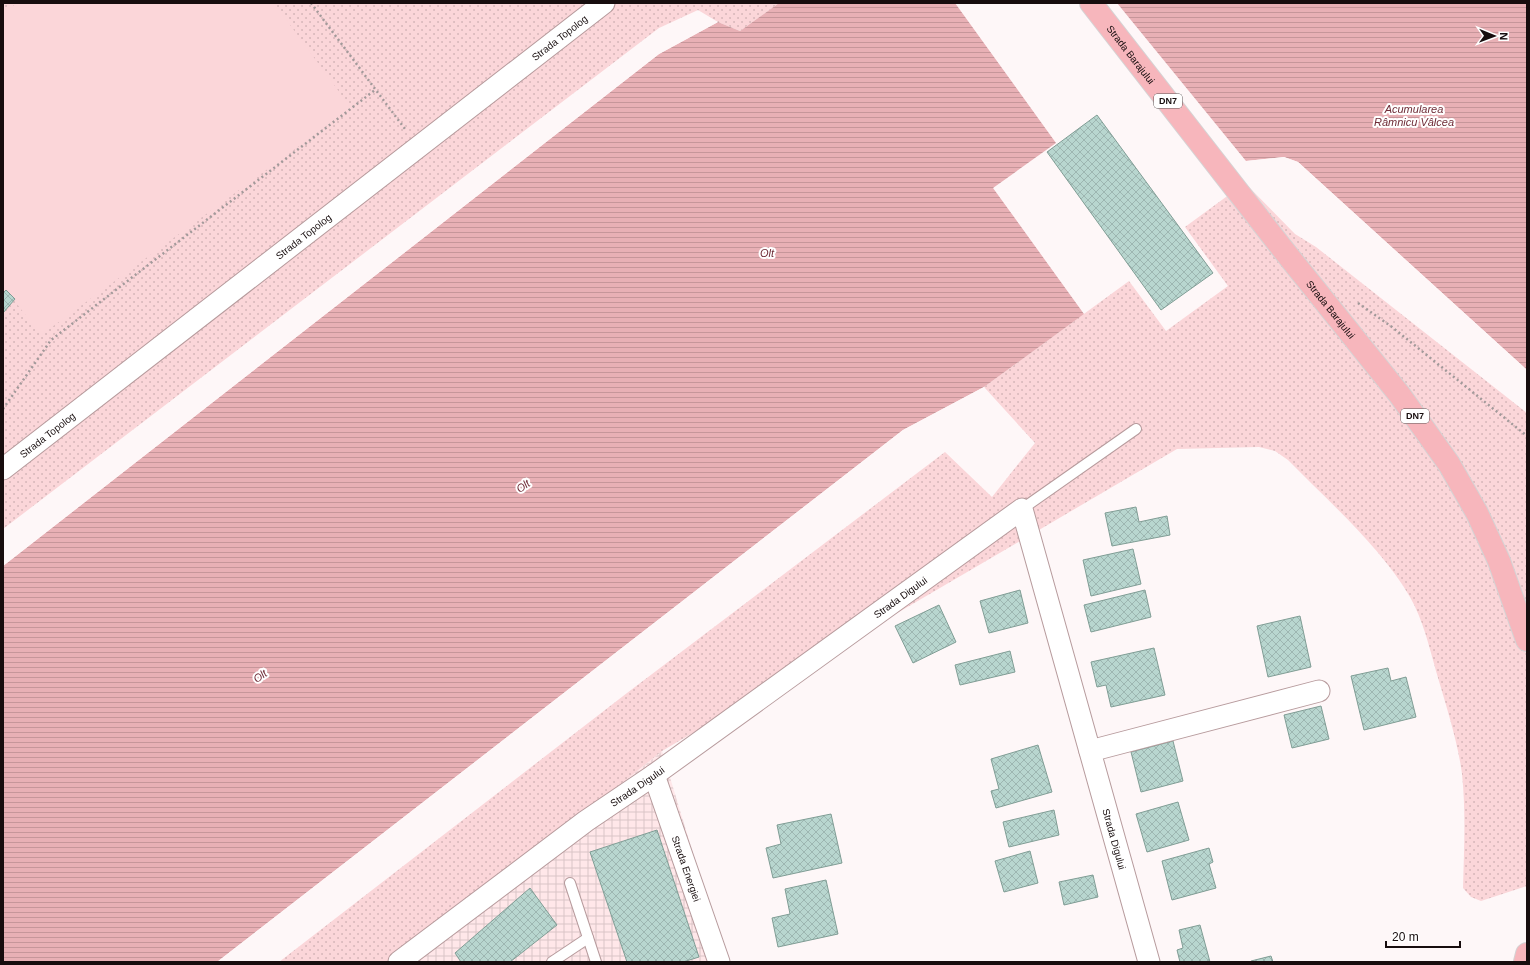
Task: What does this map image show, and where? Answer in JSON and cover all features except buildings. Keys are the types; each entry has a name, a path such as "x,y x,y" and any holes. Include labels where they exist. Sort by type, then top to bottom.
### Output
{"highway":[{"name":"Strada Barajului","path":"1091,3 1281,247 1399,394 1449,464 1477,513 1499,561 1527,640"},
{"path":"1525,962 1527,954"}],"street":[{"name":"Strada Topolog","path":"3,469 604,3"},
{"name":"Strada Digului","path":"399,962 586,821 654,775 1022,509 1149,962"},
{"path":"1090,751 1319,691"},
{"name":"Strada Energiei","path":"654,775 718,962"}],"lane":[{"path":"1022,509 1136,429"},
{"path":"570,883 596,962"},
{"path":"552,962 588,938"}],"path":[{"path":"311,3 418,147"},
{"path":"3,409 51,340 375,90"},
{"path":"1357,302 1392,327 1527,436"}],"shaded area":[{"path":"3,3 779,3 740,31 718,22 698,10 659,28 3,529"},
{"path":"17,3 274,3 351,108 41,335 3,286 3,13"},
{"path":"1245,183 1295,234 1316,247 1527,413 1527,886 1481,901 1471,897 1463,888 1464,802 1462,774 1454,736 1419,615 1398,578 1384,560 1337,508 1288,460 1275,451 1259,447 1177,449 662,751 399,962 279,962 627,693 945,452 992,497 1035,443 984,387 1129,281 1166,331 1228,286 1185,227"},
{"path":"662,751 726,962 399,962"}],"water":[{"name":"Olt","path":"779,3 955,3 1056,143 993,188 1084,314 984,387 903,430 217,962 3,962 3,566 659,54 718,22 740,31"},
{"name":"Acumularea Râmnicu Vâlcea","path":"1117,3 1527,3 1527,370 1298,162 1284,157 1246,161"}],"pier":[{"path":"716,21 718,22 659,54 3,566 3,563 658,52"},
{"path":"1284,157 1298,162 1527,370 1527,372 1297,164 1284,159 1247,163 1246,161"},
{"path":"984,387 985,388 904,431 220,962 217,962 903,430"}]}
